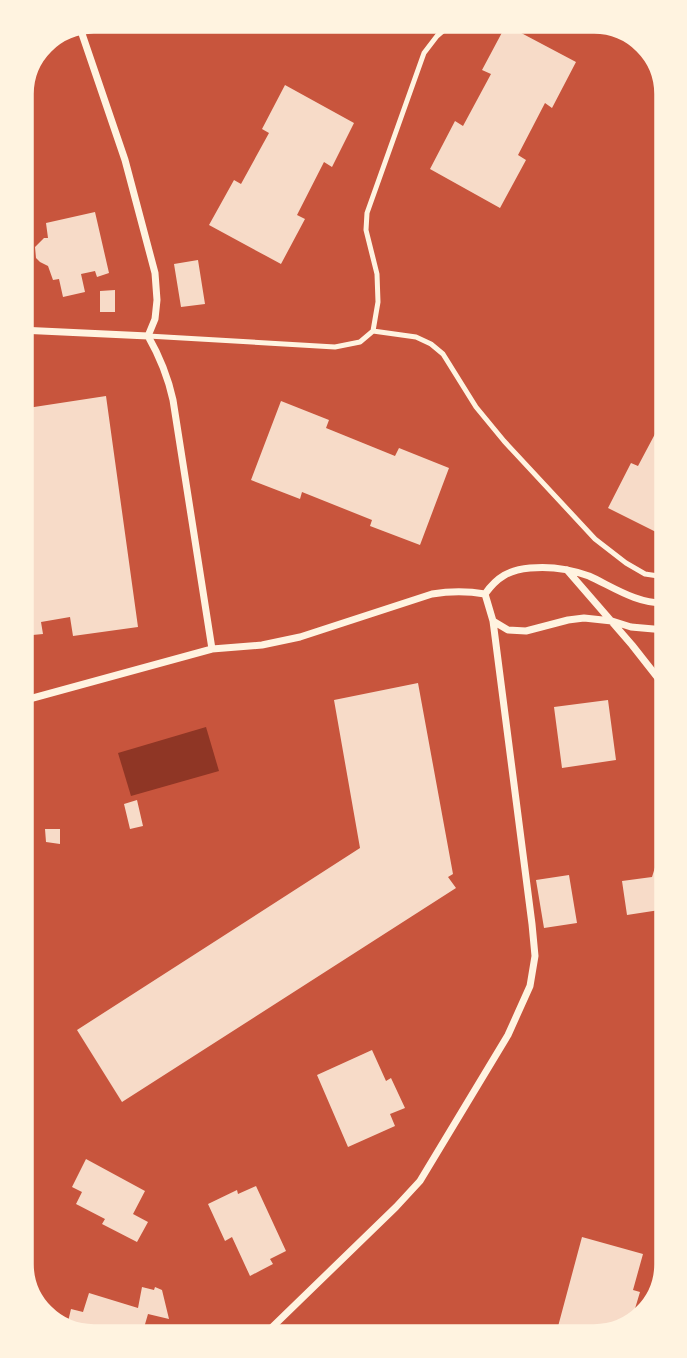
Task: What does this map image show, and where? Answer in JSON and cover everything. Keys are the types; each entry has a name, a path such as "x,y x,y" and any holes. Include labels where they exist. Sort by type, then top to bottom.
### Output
{"street":[{"path":"82,33 125,160 155,273 155,319 148,336"},
{"path":"32,331 148,336"},
{"path":"148,336 160,357 173,400 212,649"},
{"path":"485,594 503,575 517,569 538,567 586,575 634,598 656,604"},
{"path":"568,570 656,675"},
{"path":"32,698 212,649 262,645 300,636 432,594 467,591 485,594"},
{"path":"273,1326 420,1181 508,1035 530,986 535,956 532,924 493,621 485,594"},
{"path":"493,621 508,630 526,631 584,618 656,629"}],"lane":[{"path":"148,336 335,347 360,342 373,331 378,302 377,274 366,230 367,213 424,53 442,32"},
{"path":"373,331 416,337 443,354 476,407 595,539 626,563 645,574 656,576"}],"shaded area":[{"path":"206,727 219,771 131,796 118,753"}],"building":[{"path":"502,32 519,32 576,62 552,108 545,103 518,155 526,160 500,208 430,169 455,121 463,126 491,74 482,70"},
{"path":"285,85 354,123 332,167 324,162 297,215 305,219 281,264 209,225 234,180 241,184 269,133 262,129"},
{"path":"95,212 109,273 97,277 95,271 81,274 85,292 63,297 59,279 53,280 48,266 36,258 35,247 44,238 48,238 46,223"},
{"path":"198,260 205,304 181,307 174,264"},
{"path":"115,290 115,312 100,312 100,291"},
{"path":"106,396 138,627 73,636 70,617 41,622 43,634 32,635 32,407"},
{"path":"281,401 329,420 326,428 395,456 399,448 449,468 420,545 370,526 372,520 302,492 300,499 251,480"},
{"path":"656,432 656,532 608,508 631,463 638,466"},
{"path":"418,683 453,874 448,877 456,888 122,1102 77,1030 360,848 334,700"},
{"path":"608,700 616,760 562,768 554,707"},
{"path":"137,800 143,826 130,829 124,804"},
{"path":"45,829 60,829 60,844 46,842"},
{"path":"656,864 656,911 627,915 622,881 652,877"},
{"path":"569,875 577,923 544,928 536,880"},
{"path":"372,1050 386,1081 391,1078 405,1108 390,1114 395,1126 348,1147 317,1075"},
{"path":"86,1159 145,1191 133,1214 148,1222 137,1242 102,1224 105,1219 76,1204 82,1192 72,1187"},
{"path":"256,1186 286,1251 270,1259 273,1264 250,1276 232,1237 225,1241 208,1204 237,1190 238,1194"},
{"path":"582,1237 643,1254 633,1290 640,1292 634,1311 617,1322 605,1325 558,1326"},
{"path":"142,1287 154,1290 155,1287 162,1290 169,1319 148,1314 144,1326 90,1326 68,1321 71,1309 83,1312 89,1293 138,1308"}]}
